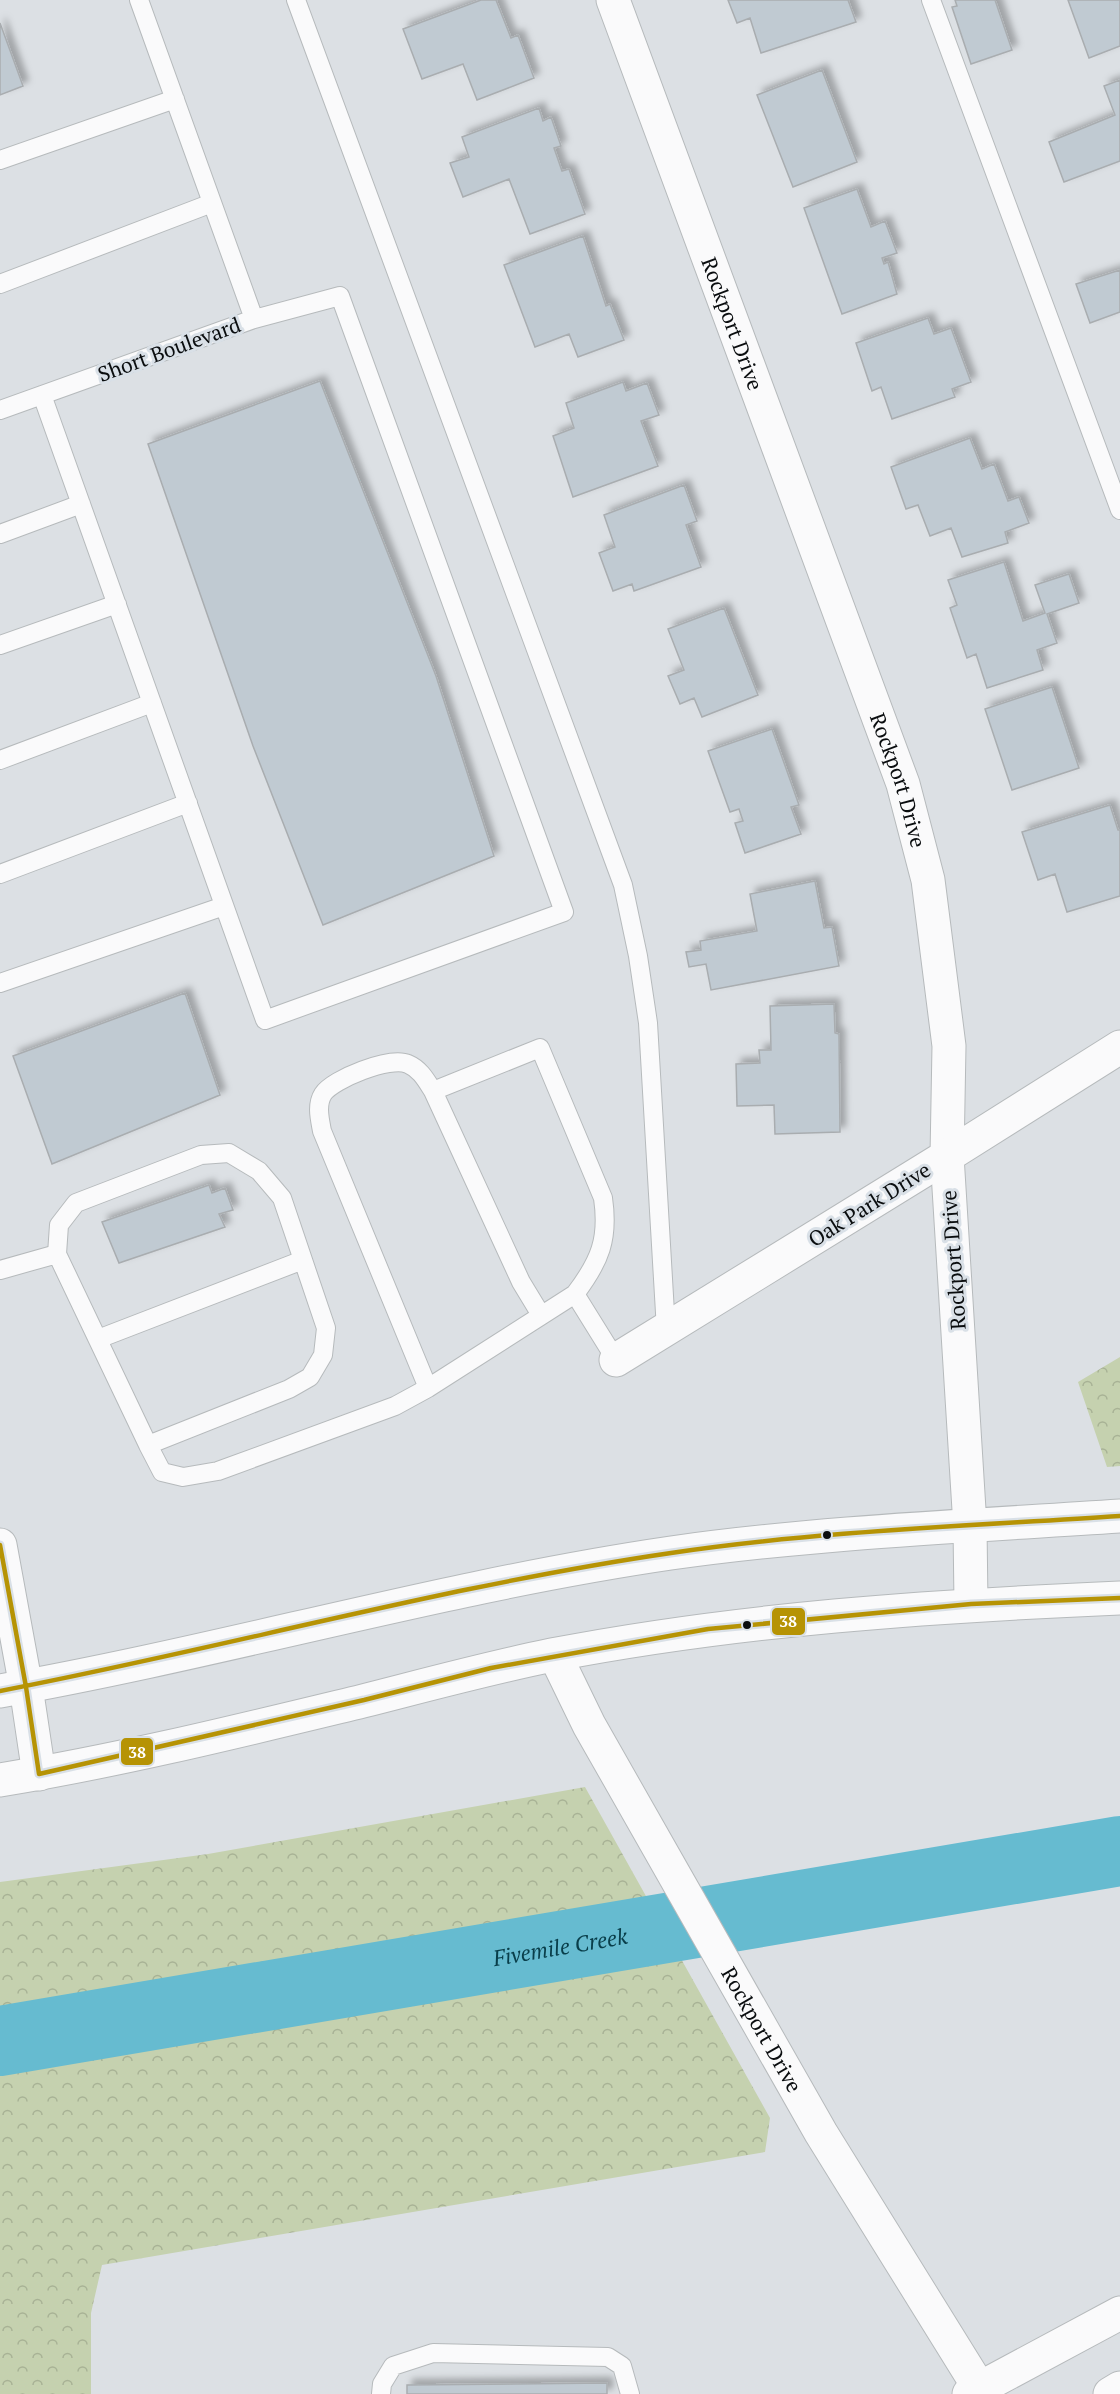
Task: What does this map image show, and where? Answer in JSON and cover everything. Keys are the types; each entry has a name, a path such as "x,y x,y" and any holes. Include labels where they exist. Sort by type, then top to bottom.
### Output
{"street":[{"name":"Rockport Drive","path":"613,0 903,784 928,880 949,1046 947,1156 970,1526 971,1604"},
{"name":"Oak Park Drive","path":"616,1360 1120,1047"},
{"path":"13,1689 104,1672 501,1583 670,1553 864,1531 1120,1516"},
{"path":"0,1545 13,1689 39,1773"},
{"path":"0,1780 182,1743 491,1668 708,1629 971,1604 1120,1599"},
{"name":"Rockport Drive","path":"555,1655 589,1725 821,2133 977,2392"},
{"path":"977,2392 1120,2313"},
{"path":"1110,2394 1120,2388"}],"lane":[{"path":"139,0 254,319"},
{"path":"296,0 623,885 638,956 648,1023 666,1330"},
{"path":"931,0 1120,510"},
{"path":"0,160 175,99"},
{"path":"0,284 212,203"},
{"name":"Short Boulevard","path":"0,410 254,319 340,296 564,912 266,1020 224,906"},
{"path":"0,983 224,906 42,395"},
{"path":"0,534 81,504"},
{"path":"0,645 117,604"},
{"path":"0,760 152,703"},
{"path":"0,874 188,802"},
{"path":"148,1444 289,1389 310,1377 323,1355 326,1328 282,1198 260,1171 230,1153 201,1155 76,1203 59,1225 57,1254 148,1444 162,1472 183,1477 218,1471 395,1406 428,1388 575,1294 591,1273 602,1246 606,1223 603,1198 540,1048 433,1091"},
{"path":"428,1388 322,1131 318,1110 323,1094 338,1082 372,1067 390,1063 407,1063 423,1075 433,1091 521,1282 541,1315"},
{"path":"0,1270 57,1254"},
{"path":"98,1339 303,1260"},
{"path":"575,1294 616,1360"},
{"path":"381,2394 382,2384 393,2366 433,2353 608,2357 622,2366 630,2394"}],"green space":[{"path":"1120,1357 1120,1466 1107,1467 1078,1382"},
{"path":"585,1787 770,2118 765,2152 102,2265 91,2313 91,2394 0,2394 0,1882 208,1854"}],"building":[{"path":"481,0 496,0 511,38 518,35 534,78 477,100 463,64 422,79 403,29"},
{"path":"728,0 848,0 856,22 761,53 750,18 737,23"},
{"path":"955,0 995,0 1012,50 971,64 952,7 957,6"},
{"path":"1068,0 1120,0 1120,46 1089,58"},
{"path":"0,23 23,86 0,95"},
{"path":"822,70 857,162 793,187 757,95"},
{"path":"1120,80 1120,161 1064,182 1049,142 1115,115 1104,86"},
{"path":"539,108 543,121 551,117 561,146 554,148 562,171 569,169 585,214 530,234 509,179 463,197 450,163 469,157 462,137"},
{"path":"857,189 871,227 885,221 897,253 882,258 884,264 888,262 897,294 842,314 804,208"},
{"path":"583,236 606,306 610,304 624,340 578,357 569,334 535,347 504,265"},
{"path":"1120,270 1120,312 1090,323 1076,284"},
{"path":"928,318 934,334 951,328 971,382 952,389 955,397 892,419 881,387 872,391 856,343"},
{"path":"320,381 436,676 494,856 323,925 253,746 148,444"},
{"path":"623,382 626,391 647,383 659,415 641,421 658,466 573,497 553,436 574,428 566,403"},
{"path":"970,438 982,469 994,464 1008,501 1019,497 1029,523 1005,532 1008,543 962,557 951,528 930,536 918,505 906,509 891,467"},
{"path":"684,485 697,521 686,525 701,567 634,591 632,584 613,591 599,553 615,547 604,515"},
{"path":"1004,562 1023,621 1045,613 1035,585 1069,574 1079,603 1047,614 1057,643 1037,650 1043,670 987,688 976,654 967,658 950,608 957,605 948,580"},
{"path":"724,608 758,695 702,717 694,698 680,704 668,676 684,670 668,629"},
{"path":"1052,687 1079,768 1012,790 985,709"},
{"path":"772,729 799,805 791,807 801,834 745,853 735,823 743,821 739,809 730,812 708,751"},
{"path":"1110,805 1118,830 1120,830 1120,896 1067,912 1055,874 1038,880 1022,832"},
{"path":"815,881 824,928 832,927 839,966 711,990 706,964 689,967 686,952 701,950 700,941 757,931 750,894"},
{"path":"185,993 220,1095 52,1164 13,1056"},
{"path":"834,1004 835,1033 839,1034 840,1132 775,1134 774,1105 737,1106 736,1064 760,1063 759,1050 771,1050 770,1006"},
{"path":"209,1185 212,1193 225,1188 233,1210 219,1214 225,1227 119,1263 102,1222"},
{"path":"607,2383 607,2394 407,2394 407,2385"}],"waterway":[{"name":"Fivemile Creek","path":"0,2041 1120,1851"}],"transit line":[{"name":"38","path":"0,1691 502,1582 671,1553 839,1534 1120,1516"},
{"name":"38","path":"0,1545 39,1774 364,1700 491,1668 708,1629 971,1604 1120,1598"}]}
